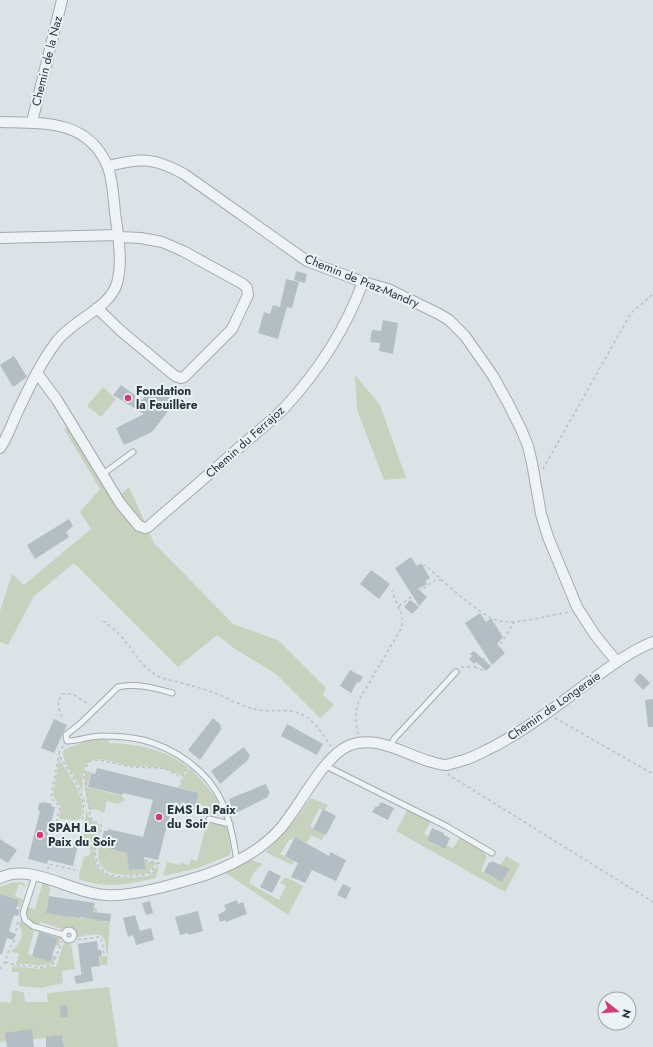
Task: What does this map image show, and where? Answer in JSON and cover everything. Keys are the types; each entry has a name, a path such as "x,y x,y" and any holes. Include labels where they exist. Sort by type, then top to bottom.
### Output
{"street":[{"name":"Chemin de la Naz","path":"32,122 62,0"},
{"path":"0,122 32,122 52,124 75,130 93,144 108,166 119,236 119,269 117,283 113,293 57,340 30,384 1,442"},
{"name":"Chemin de Praz-Mandry","path":"108,166 132,160 147,160 156,161 175,169 307,261 363,282 388,289 449,320 465,336 479,354 508,403 521,429 528,446 541,514 548,538 579,610 617,662"},
{"path":"0,238 119,236 150,239 172,245 242,284 247,288 248,295 232,329 184,377 181,378 175,376 151,357 96,308"},
{"name":"Chemin du Ferrajoz","path":"103,474 120,503 130,516 142,528 148,527 286,406 322,362 354,306 363,282"},
{"path":"37,373 57,400 103,474"},
{"name":"Chemin de Longeraie","path":"446,765 463,761 521,731 617,662 653,642"},
{"path":"0,878 18,873 35,876 92,894 104,895 118,895 137,892 181,882 211,873 237,862 259,849 279,830 336,754 347,746 360,742 374,742 446,765"}],"lane":[{"path":"103,474 133,452"},
{"path":"390,747 394,739 456,672"},
{"path":"172,693 156,689 124,686 118,687 66,735 67,742 77,742 100,736 122,736 143,740 172,751 202,774 220,799 233,835 237,862"},
{"path":"326,766 446,826 492,853"},
{"path":"209,819 230,824"},
{"path":"35,876 23,913 25,920 30,924 59,934 70,940 74,938 74,933 71,930 66,931 64,936"}],"path":[{"path":"543,469 631,313 653,294"},
{"path":"423,566 425,565 486,616 499,621 514,622 579,610"},
{"path":"398,606 435,580 442,580"},
{"path":"360,742 356,722 358,700 402,627 402,615 392,591"},
{"path":"103,621 120,635 138,660 162,678 211,691 255,709 267,711 292,711 305,716 321,731 336,754"},
{"path":"475,667 502,642 514,622"},
{"path":"456,672 462,666 475,667 481,670 484,669"},
{"path":"62,717 58,710 58,703 63,694 68,693 81,699 89,706 92,712"},
{"path":"546,714 653,774"},
{"path":"55,828 60,807 51,798 59,752 67,742"},
{"path":"59,752 78,786 84,803 84,813 81,825 76,834"},
{"path":"157,863 148,874 126,877 114,876 104,871 96,858 101,825 92,820 90,816 84,783 85,770 89,762 101,760 131,767 161,768 168,770 182,778"},
{"path":"446,765 449,775 653,902"},
{"path":"180,788 182,778 188,768"},
{"path":"81,840 97,845"},
{"path":"145,860 162,864"},
{"path":"48,869 50,861"},
{"path":"49,864 75,870"},
{"path":"0,969 5,962 17,930 18,923 23,913"},
{"path":"17,930 21,928"},
{"path":"5,962 15,965 40,968 53,964 64,936"},
{"path":"74,938 75,940 100,937 104,955"}],"green space":[{"path":"355,375 380,405 406,478 384,480 357,410"},
{"path":"103,387 116,399 101,417 87,406"},
{"path":"75,424 120,495 129,487 154,543 233,624 278,640 326,688 323,695 334,705 320,718 276,674 235,649 217,635 178,667 74,563 34,596 8,645 0,642 0,611 12,574 24,585 91,529 80,512 100,489 64,429"},
{"path":"108,738 109,743 140,746 170,756 188,767 182,776 175,772 157,768 131,766 101,759 92,760 87,763 84,769 83,795 79,784 64,760 63,751 90,740"},
{"path":"59,759 77,787 80,795 82,811 80,819 74,820 59,818 61,807 53,796"},
{"path":"190,768 215,798 222,811 222,816 209,814 210,807 196,805 199,793 180,788 183,778"},
{"path":"85,771 91,772 87,787 122,796 125,800 118,804 107,801 104,813 96,809 89,810 85,787"},
{"path":"311,798 328,805 325,810 319,809 310,826 325,834 322,840 311,835 307,843 294,837 292,840 290,839 280,854 294,861 292,865 266,852 291,825"},
{"path":"86,809 90,819 100,827 96,844 83,840"},
{"path":"408,809 431,821 424,834 428,836 427,840 444,849 446,845 453,848 460,837 482,850 487,857 481,871 502,881 510,870 501,865 506,856 520,864 505,892 396,831"},
{"path":"207,822 227,827 231,847 230,855 198,868 163,876 167,862 180,865 181,863 189,865 191,859 197,861"},
{"path":"85,843 96,845 95,857 98,866 102,872 110,876 128,878 147,876 150,875 159,864 156,878 127,884 108,885 79,879 84,857 90,855 91,851"},
{"path":"99,846 141,856 128,860 130,870 146,869 145,861 156,863 148,873 121,875 113,873 106,870 101,865 98,857"},
{"path":"251,860 263,864 256,870 249,883 279,900 286,886 280,883 284,878 288,878 303,886 288,915 226,873"},
{"path":"43,882 48,884 50,889 46,913 92,919 94,908 97,908 96,918 103,919 103,922 110,922 107,965 100,965 100,957 107,956 105,941 102,936 96,934 76,937 76,931 71,927 62,929 40,922 39,925 28,919 27,907 35,909"},
{"path":"11,883 24,883 26,887 19,884 15,896 23,899 20,908 17,906 19,900 0,894 0,887"},
{"path":"22,917 28,925 61,937 59,946 55,945 57,938 34,931 28,954 50,962 52,955 55,956 53,963 40,966 16,964 19,954 11,951 17,946 22,937 19,925"},
{"path":"64,942 71,943 75,969 62,971 63,983 41,988 18,986 19,972 11,972 13,966 40,969 50,966 56,967"},
{"path":"109,987 118,1047 64,1047 62,1035 0,1042 0,1002 11,1003 12,990 23,992 25,1002 48,1002 48,993"}],"building":[{"path":"296,271 307,274 305,283 294,280"},
{"path":"286,279 299,282 292,308 287,307 278,339 258,333 264,312 270,314 273,305 280,307"},
{"path":"383,320 398,323 393,354 379,351 380,343 370,342 372,330 381,331"},
{"path":"14,356 27,377 13,387 0,365"},
{"path":"121,385 142,400 151,388 158,394 161,391 175,402 152,432 124,445 116,428 144,414 113,395"},
{"path":"69,519 73,526 66,532 69,537 35,559 27,545"},
{"path":"411,557 417,566 421,563 430,578 425,581 427,584 418,589 427,597 419,606 395,568"},
{"path":"371,570 390,584 379,599 360,584"},
{"path":"410,600 419,607 412,614 404,607"},
{"path":"480,613 486,622 491,618 503,637 497,644 505,653 492,665 465,623"},
{"path":"474,651 491,666 486,671 477,662 474,664 469,659 472,656 470,654"},
{"path":"350,670 363,677 359,683 357,682 351,693 340,686"},
{"path":"640,673 650,683 643,690 634,680"},
{"path":"653,699 653,727 648,727 645,700"},
{"path":"213,718 221,725 220,727 222,728 200,760 188,750"},
{"path":"54,719 67,725 54,753 41,748"},
{"path":"287,724 323,744 317,755 281,736"},
{"path":"244,747 250,756 248,758 249,759 220,784 211,771"},
{"name":"EMS La Paix du Soir","path":"97,768 199,793 194,811 172,806 158,860 144,857 146,869 129,870 127,853 100,846 104,831 108,831 108,829 143,837 153,800 88,787 91,773 95,774"},
{"path":"266,784 270,794 268,797 234,814 229,799"},
{"name":"SPAH La Paix du Soir","path":"43,802 52,804 51,806 55,807 47,838 78,845 73,866 48,860 47,864 28,859 40,811 38,810 39,803"},
{"path":"381,802 394,808 388,820 372,812"},
{"path":"323,809 336,816 326,835 313,829"},
{"path":"432,828 444,833 444,835 450,838 445,849 427,840"},
{"path":"295,837 329,856 330,852 346,860 336,881 312,870 305,883 291,877 298,863 285,856"},
{"path":"0,839 17,850 8,863 0,858"},
{"path":"492,861 510,869 502,882 484,872 489,862 491,863"},
{"path":"269,870 281,876 272,893 260,887"},
{"path":"343,884 351,888 346,899 337,895"},
{"path":"0,894 19,900 16,909 20,910 18,916 14,915 9,931 15,934 13,940 7,938 2,954 0,954"},
{"path":"49,896 95,903 93,912 111,914 110,922 46,913"},
{"path":"237,900 238,904 243,902 247,914 226,922 225,920 220,922 218,915 226,910 224,905"},
{"path":"150,901 153,913 146,915 142,903"},
{"path":"198,911 203,931 189,935 188,933 180,935 175,917"},
{"path":"135,915 140,931 151,928 154,940 136,945 133,935 128,937 123,918"},
{"path":"39,932 58,938 50,962 32,956"},
{"path":"97,941 98,950 101,950 102,956 99,957 100,966 91,967 93,981 76,984 74,976 81,975 81,973 83,973 81,972 78,944"},
{"path":"67,1005 68,1017 61,1018 60,1006"},
{"path":"32,1029 34,1047 7,1047 5,1033"},
{"path":"62,1035 64,1047 46,1047 46,1037"}],"place":[{"name":"Fondation la Feuillère","path":"128,398"},
{"name":"EMS La Paix du Soir","path":"159,817"},
{"name":"SPAH La Paix du Soir","path":"40,835"}]}
